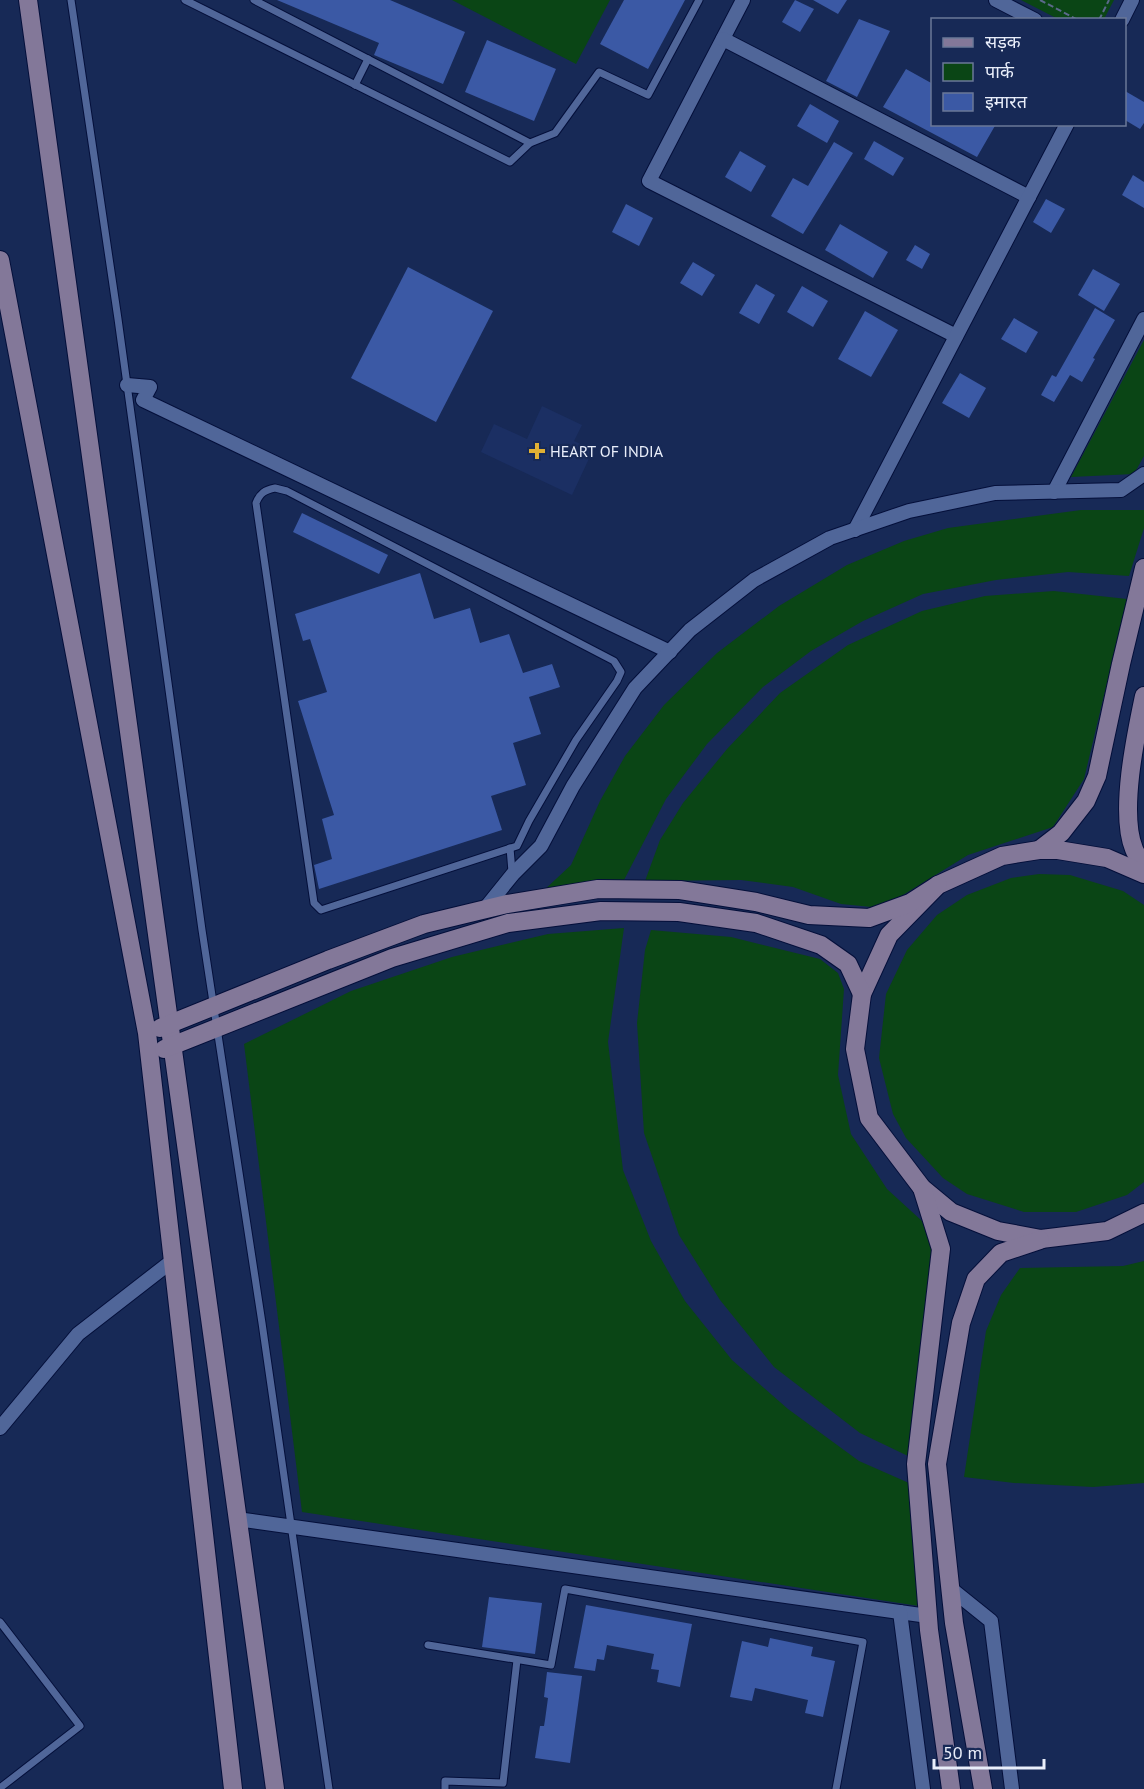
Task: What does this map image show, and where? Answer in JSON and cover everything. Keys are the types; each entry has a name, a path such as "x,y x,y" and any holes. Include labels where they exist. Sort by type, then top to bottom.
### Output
{"street":[{"path":"28,0 275,1789"},
{"path":"743,0 648,181 956,336"},
{"path":"996,0 1031,18"},
{"path":"1123,18 1132,0"},
{"path":"723,39 1029,197"},
{"path":"855,530 1066,126"},
{"path":"0,260 147,1033 233,1789"},
{"path":"1053,492 1144,319"},
{"path":"127,385 150,387 143,400 670,652"},
{"path":"484,910 513,874 541,846 573,786 635,688 690,630 754,580 830,538 909,511 995,494 1122,490 1144,474"},
{"path":"1039,850 1061,833 1086,801 1097,776 1144,568"},
{"path":"1144,696 1134,745 1128,816 1134,848 1144,865"},
{"path":"147,1033 424,924 484,910 598,889 680,890 756,902 809,915 869,918 910,903 938,885 1002,856 1039,850 1058,850 1107,858 1144,874"},
{"path":"938,885 889,935 862,994 855,1049 869,1118 922,1188 951,1212 998,1231 1041,1239"},
{"path":"149,1054 392,958 508,922 601,911 679,912 756,923 820,945 848,964 862,994"},
{"path":"922,1188 942,1249 916,1464 928,1616 951,1789"},
{"path":"983,1789 954,1623 937,1464 961,1323 976,1279 1001,1253 1041,1239 1107,1231 1144,1213"},
{"path":"0,1428 78,1334 172,1261"},
{"path":"237,1519 928,1616"},
{"path":"950,1588 991,1621 1012,1789"},
{"path":"900,1612 923,1789"}],"lane":[{"path":"71,0 217,1027 329,1789"},
{"path":"184,0 510,162 530,143 555,133 599,72 648,95 699,0"},
{"path":"254,0 530,143"},
{"path":"355,85 368,59"},
{"path":"275,488 287,491 603,655 617,665 621,672 617,681 576,740 529,821 521,840 517,846 510,848 321,910 314,903 256,503 259,495 266,490 275,488"},
{"path":"510,848 513,874"},
{"path":"428,1645 551,1665 565,1589 863,1642 836,1789"},
{"path":"0,1622 80,1726 0,1788"},
{"path":"445,1789 445,1780 504,1783 516,1660"}],"path":[{"path":"1040,0 1074,18"},
{"path":"1100,18 1109,0"}],"shaded area":[{"name":"HEART OF INDIA","path":"542,406 582,425 574,441 593,450 572,495 481,452 494,424 527,439"}],"green space":[{"path":"452,0 610,0 576,64"},
{"path":"1021,0 1114,0 1105,18 1056,18"},
{"path":"1144,340 1144,456 1134,474 1071,477"},
{"path":"1081,510 1144,510 1144,528 1129,576 1068,572 996,580 923,594 863,621 811,651 763,687 707,744 666,799 624,880 542,892 571,865 600,801 625,756 664,705 717,653 779,606 847,565 904,541 948,528"},
{"path":"1054,591 1127,599 1084,779 1053,827 968,855 882,908 841,904 793,887 741,880 645,881 660,840 683,803 727,749 780,693 848,645 922,611 985,596"},
{"path":"1039,874 1070,875 1123,891 1144,905 1144,1182 1127,1195 1076,1212 1024,1212 967,1194 943,1178 906,1138 893,1114 879,1058 886,994 907,950 937,915 967,895 1011,878"},
{"path":"624,928 608,1042 623,1170 651,1241 685,1301 732,1360 788,1409 859,1461 909,1483 919,1606 302,1512 244,1044 351,991 452,957 548,934"},
{"path":"651,930 731,937 820,959 838,973 844,989 838,1075 851,1134 887,1189 922,1221 933,1248 908,1456 860,1433 774,1367 720,1300 679,1235 644,1133 637,1023 645,950"},
{"path":"1144,1261 1144,1483 1093,1487 1014,1483 964,1477 986,1331 1001,1295 1020,1268 1123,1266"}],"building":[{"path":"277,0 390,0 465,32 443,84 374,55 379,43"},
{"path":"624,0 685,0 648,69 600,44"},
{"path":"795,0 814,9 800,32 782,22"},
{"path":"813,0 847,0 838,14"},
{"path":"859,19 890,31 857,97 826,81"},
{"path":"487,40 556,69 534,121 465,92"},
{"path":"906,69 931,83 931,126 995,126 977,157 883,107"},
{"path":"1126,92 1144,102 1144,123 1140,129 1126,121"},
{"path":"810,104 839,121 827,143 797,126"},
{"path":"874,141 904,158 893,176 864,159"},
{"path":"834,142 853,153 803,234 771,216 793,178 808,186"},
{"path":"740,151 766,166 751,192 725,177"},
{"path":"1133,175 1144,182 1144,208 1122,195"},
{"path":"1046,199 1065,209 1051,233 1033,222"},
{"path":"626,204 653,218 639,246 612,232"},
{"path":"840,224 888,252 873,278 825,250"},
{"path":"915,245 930,254 922,269 906,260"},
{"path":"693,262 715,275 702,296 680,283"},
{"path":"408,267 493,311 436,422 351,378"},
{"path":"1093,269 1120,284 1104,311 1078,295"},
{"path":"756,284 775,295 759,324 739,313"},
{"path":"802,286 828,301 813,327 787,312"},
{"path":"1095,308 1115,320 1082,382 1070,375 1054,402 1041,395 1052,375 1056,377"},
{"path":"865,311 898,330 871,377 838,359"},
{"path":"1014,318 1038,332 1026,353 1001,339"},
{"path":"960,373 986,388 969,418 942,403"},
{"path":"302,513 388,555 379,574 293,532"},
{"path":"420,573 434,619 470,608 480,643 509,634 523,673 552,664 560,687 529,697 541,734 513,743 526,785 491,796 502,830 319,889 314,865 332,859 322,819 334,815 298,701 327,692 310,639 303,641 295,614"},
{"path":"489,1597 542,1603 535,1654 482,1647"},
{"path":"586,1605 692,1624 680,1687 657,1682 659,1670 651,1669 654,1654 607,1645 604,1660 597,1659 595,1671 574,1668"},
{"path":"770,1638 813,1647 811,1656 835,1661 823,1717 805,1713 808,1700 755,1688 752,1701 730,1697 742,1641 768,1647"},
{"path":"547,1672 582,1676 570,1763 535,1758 540,1726 544,1726 545,1720 548,1698 544,1697"}],"place":[{"name":"HEART OF INDIA","path":"537,451"}]}
